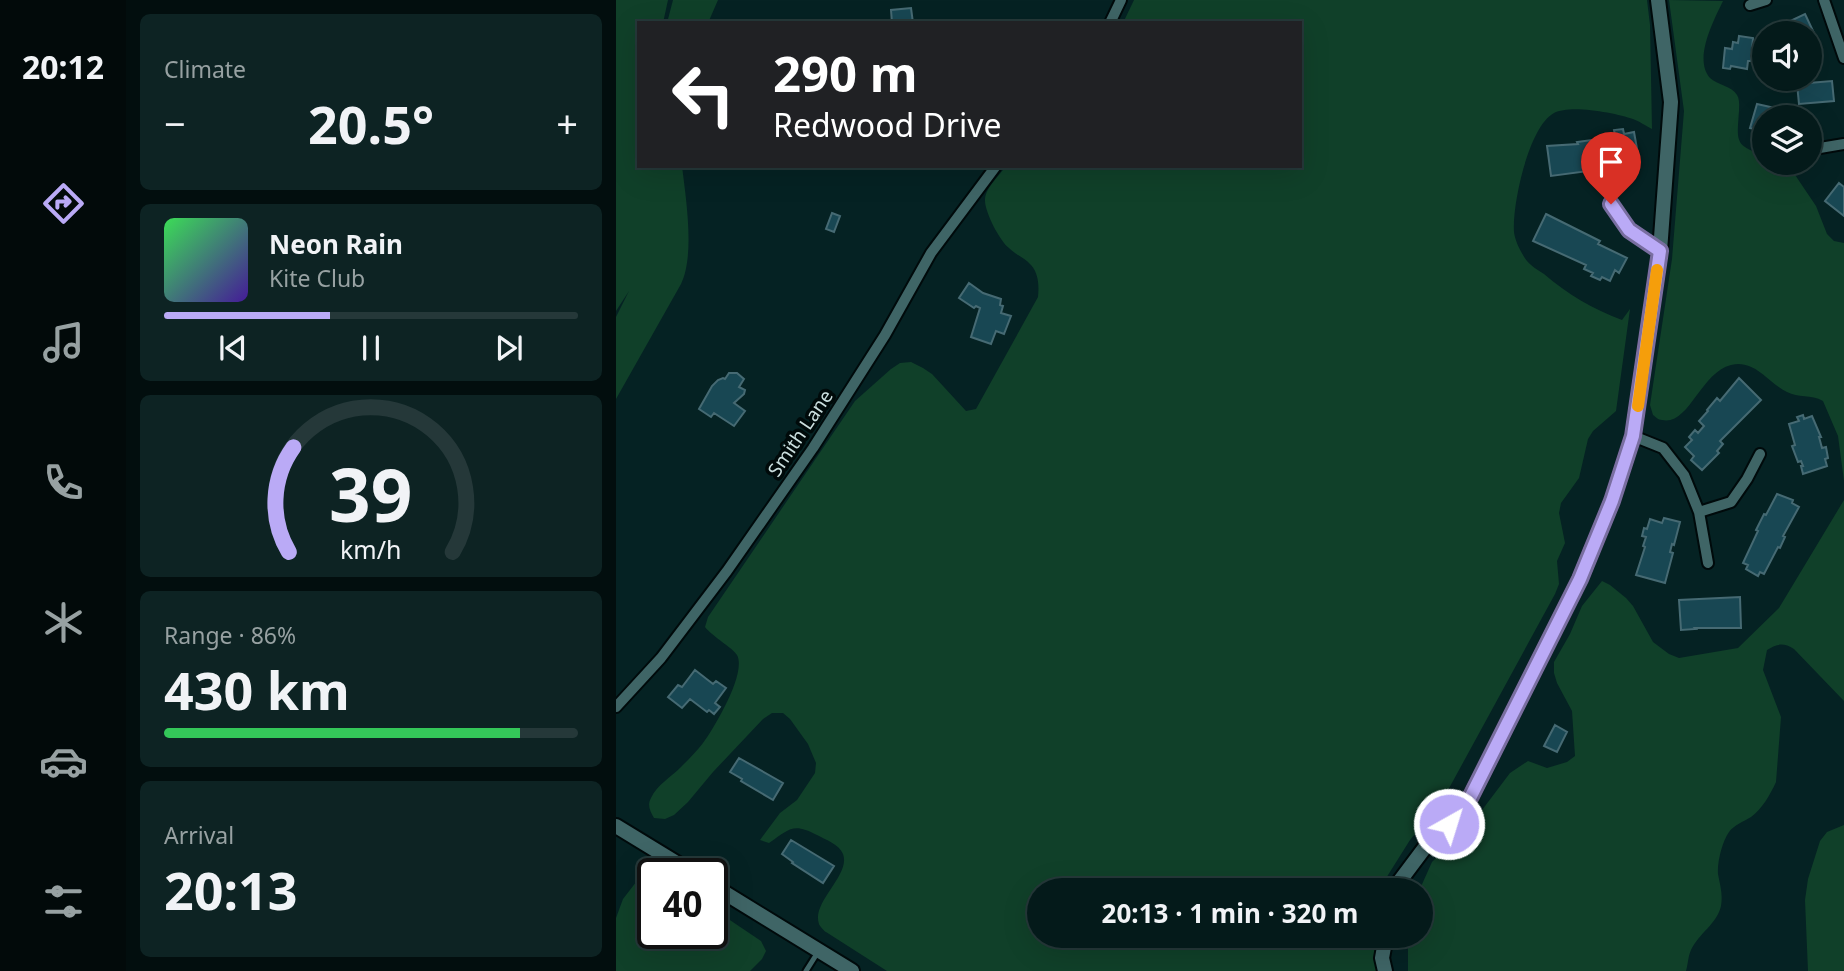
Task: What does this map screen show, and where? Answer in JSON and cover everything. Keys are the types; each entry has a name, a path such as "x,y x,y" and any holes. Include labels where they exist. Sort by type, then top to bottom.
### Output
{"street":[{"path":"1111,21 1121,0"},
{"path":"1402,878 1426,846 1464,810 1580,579 1612,501 1633,436 1660,251 1671,102 1658,0"},
{"path":"1750,5 1766,0"},
{"path":"1824,0 1844,58"},
{"path":"1822,148 1844,144"},
{"name":"Smith Lane","path":"616,707 661,658 742,550 813,448 885,335 931,253 995,168"},
{"path":"1611,204 1629,230 1660,251"},
{"path":"1633,436 1664,448 1685,475 1699,512 1708,564"},
{"path":"1699,512 1731,502 1760,454"},
{"path":"616,826 668,858"},
{"path":"728,895 852,971"},
{"path":"1384,948 1382,958 1385,971"}],"lane":[{"path":"806,971 818,952"}],"green space":[{"path":"616,0 668,0 663,21 637,21 637,168 682,168 688,258 681,284 616,399 616,317 629,291 616,311"},
{"path":"673,0 718,0 709,21 668,21"},
{"path":"1134,0 1647,0 1652,129 1633,119 1605,112 1571,109 1554,113 1537,133 1530,149 1516,203 1514,232 1529,263 1571,294 1611,316 1622,320 1630,309 1616,411 1593,431 1588,439 1579,478 1561,503 1559,513 1565,543 1557,561 1559,584 1555,594 1441,803 1410,840 1386,878 1027,878 1027,948 1375,948 1378,971 887,971 825,932 819,924 820,907 842,871 843,854 839,848 809,831 797,828 769,843 760,840 780,813 797,800 815,773 816,763 808,744 783,713 772,713 763,719 674,815 665,819 654,818 650,801 654,793 703,743 734,687 739,663 737,655 705,627 708,617 855,401 891,369 900,363 911,362 932,374 966,411 976,409 1038,297 1036,272 1001,239 985,204 988,190 1004,168 1302,168 1302,21 1124,21"},
{"path":"1669,0 1723,1 1704,50 1705,70 1710,78 1735,92 1738,97 1738,136 1742,145 1752,151 1752,175 1795,175 1816,206 1827,234 1834,241 1844,243 1844,481 1838,436 1823,401 1787,392 1747,365 1731,365 1720,370 1688,407 1671,420 1661,420 1653,415 1650,405 1672,259 1684,111"},
{"path":"1844,500 1844,701 1794,649 1781,645 1767,650 1763,670 1781,717 1776,782 1759,810 1733,827 1726,836 1718,869 1721,906 1716,918 1691,950 1686,971 1408,971 1408,948 1433,948 1433,878 1425,878 1432,862 1476,818 1510,773 1528,761 1547,768 1567,762 1575,756 1572,711 1557,683 1554,662 1582,606 1602,581 1633,606 1653,642 1679,658 1738,648 1779,608"},
{"path":"1844,825 1844,971 1808,971 1805,900 1808,879 1820,841 1827,832"},
{"path":"637,881 637,949 728,949 728,919 761,941 766,951 750,971 616,971 616,918 623,899"}],"building":[{"path":"911,8 913,21 892,21 891,10"},
{"path":"1805,14 1808,21 1790,21"},
{"path":"1739,36 1752,38 1751,61 1748,61 1747,69 1731,66 1730,69 1723,68 1725,48 1732,49 1733,42 1738,43"},
{"path":"1832,81 1834,101 1799,104 1798,91 1822,91 1822,82"},
{"path":"1623,129 1624,134 1634,132 1639,160 1618,164 1617,160 1609,161 1611,168 1551,176 1547,146 1578,144 1577,142 1607,138 1615,135 1614,130"},
{"path":"1839,183 1844,187 1844,216 1825,201"},
{"path":"832,213 840,216 834,232 826,229"},
{"path":"1546,214 1627,258 1619,273 1615,270 1610,281 1602,277 1600,280 1584,269 1586,265 1533,241"},
{"path":"969,283 983,293 1001,299 1001,313 1011,316 1004,334 996,331 991,344 971,337 980,308 974,308 959,298"},
{"path":"729,373 737,373 744,379 739,387 745,390 744,394 734,403 745,411 734,426 714,413 711,417 699,409 712,386 718,380 725,379"},
{"path":"1739,378 1761,400 1720,441 1723,444 1717,451 1719,453 1702,470 1691,460 1694,456 1685,447 1692,440 1689,437 1704,426 1699,421 1707,410 1717,398 1720,401"},
{"path":"1803,415 1804,419 1812,416 1828,458 1825,459 1827,466 1803,474 1803,466 1801,461 1798,462 1792,446 1795,445 1789,424 1799,421 1797,417"},
{"path":"1777,494 1793,500 1792,503 1799,507 1783,536 1785,537 1780,548 1778,547 1764,574 1760,572 1758,576 1746,569 1748,565 1743,563 1758,531 1756,530"},
{"path":"1664,518 1680,522 1670,552 1673,553 1665,583 1636,575 1645,547 1646,537 1642,536 1644,528 1647,529 1650,519 1662,523"},
{"path":"1740,597 1741,628 1681,630 1679,600"},
{"path":"695,670 713,684 716,681 726,688 715,703 720,707 714,714 690,699 682,708 668,697 678,685 682,687"},
{"path":"1555,725 1567,732 1557,752 1544,746"},
{"path":"739,758 783,783 773,800 730,772"},
{"path":"791,840 834,866 823,883 782,854"}],"slow traffic":[{"path":"1638,406 1657,270"}],"route":[{"path":"1449,824 1464,810 1580,579 1612,501 1633,436 1660,251 1629,230 1611,204"}]}
